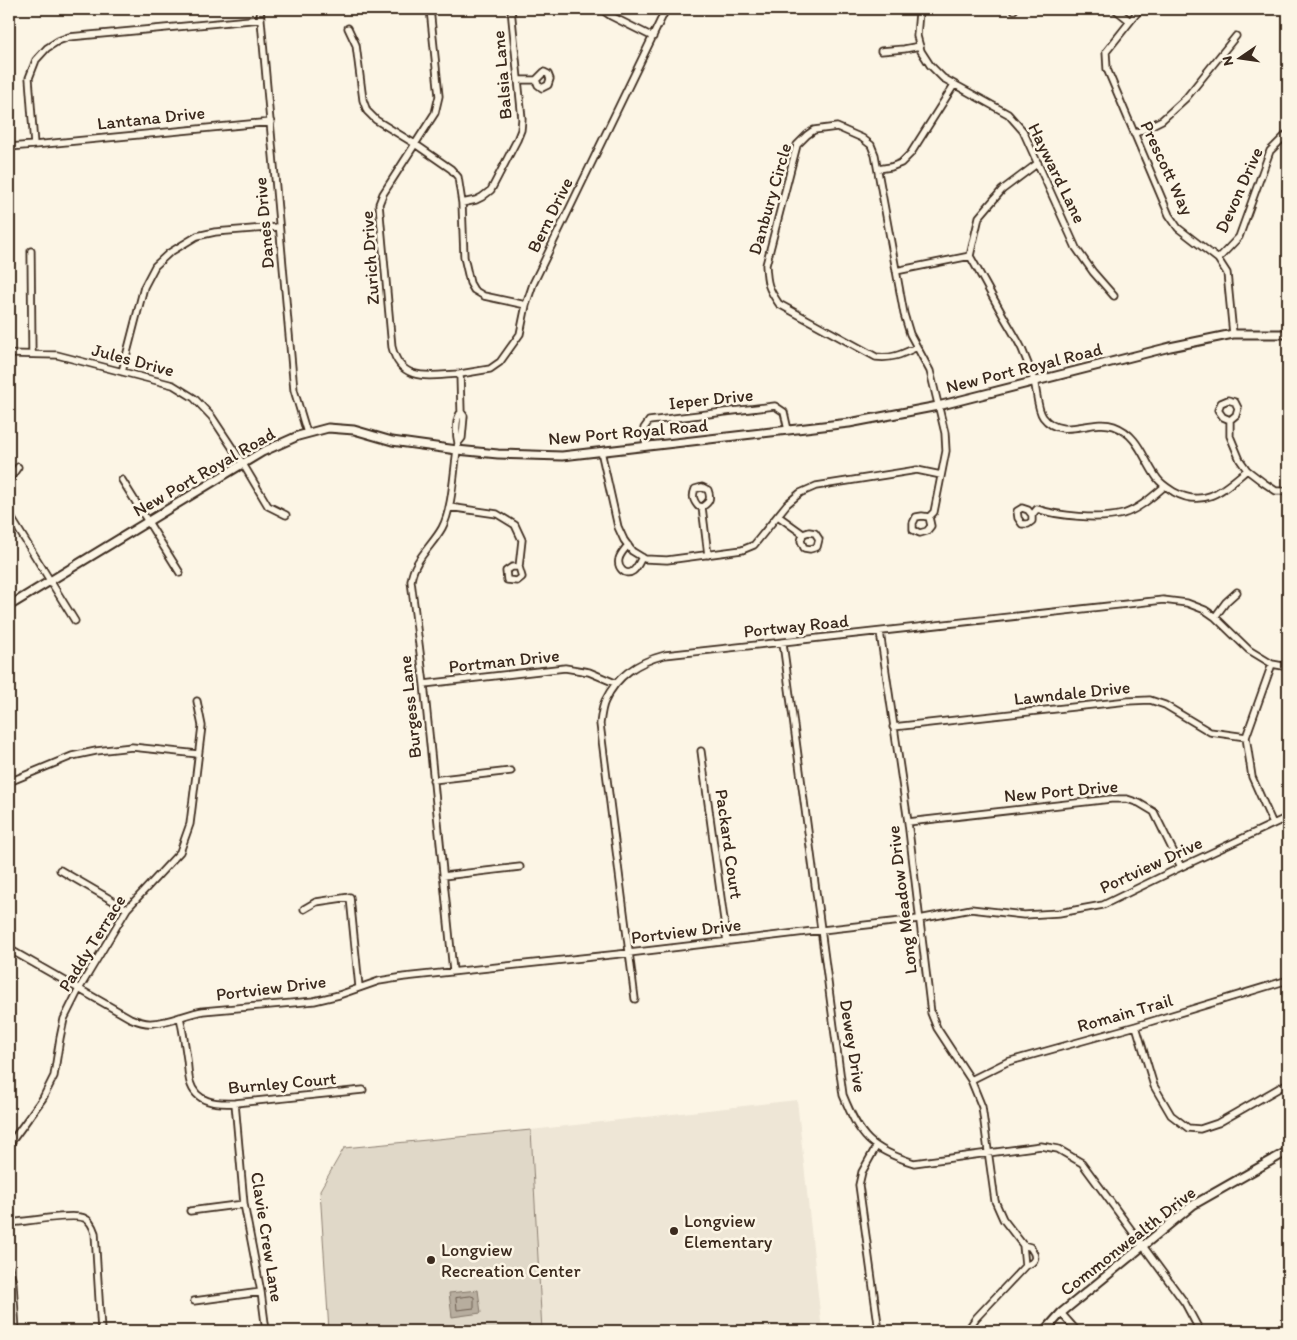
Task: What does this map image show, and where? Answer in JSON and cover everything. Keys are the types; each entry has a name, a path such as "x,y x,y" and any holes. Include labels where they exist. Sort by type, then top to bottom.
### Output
{"street":[{"name":"Danes Drive","path":"260,9 294,390 307,433"},
{"name":"Zurich Drive","path":"430,9 439,96 435,113 383,194 379,204 392,347 395,357 401,367 410,373 422,375 460,374"},
{"name":"Balsia Lane","path":"462,203 476,200 491,190 521,130 522,118 511,9"},
{"path":"601,9 653,37"},
{"name":"Bern Drive","path":"460,374 490,369 500,362 520,334 533,284 666,9"},
{"name":"Hayward Lane","path":"921,9 919,12 917,36 921,51 930,65 943,78 954,85 1008,114 1023,131 1076,248 1093,272 1114,296"},
{"path":"1115,9 1130,21"},
{"name":"Prescott Way","path":"1140,9 1106,52 1108,69 1169,215 1178,228 1218,259 1227,273 1233,334"},
{"path":"34,145 29,78 36,60 47,48 58,41 69,37 261,19"},
{"path":"348,28 356,45 362,100 367,111 376,120 451,168 458,176 462,203 464,257 470,284 474,290 484,296 526,305"},
{"path":"1134,134 1162,120 1186,98 1236,36"},
{"path":"880,52 920,46"},
{"path":"518,80 536,80"},
{"path":"878,169 901,163 911,153 954,85"},
{"name":"Lantana Drive","path":"9,147 271,122"},
{"name":"Danbury Circle","path":"917,347 894,357 876,357 779,304 772,293 767,281 766,265 797,145 814,130 838,127 871,144 875,155 904,314 910,334 930,371 945,433 946,451 934,512 929,517"},
{"name":"Devon Drive","path":"1218,259 1239,237 1270,151 1288,133"},
{"path":"1038,163 1002,190 979,217 970,256 1022,349 1034,381 1041,415 1049,424 1062,429 1102,424 1115,426 1138,444 1157,478 1165,486 1183,496 1198,499 1211,497 1226,488 1247,470"},
{"path":"122,372 144,287 155,266 169,253 197,236 215,232 279,227"},
{"path":"31,251 32,354"},
{"path":"896,271 970,256"},
{"name":"New Port Royal Road","path":"9,606 262,452 298,436 328,428 354,430 392,441 458,447 498,454 562,456 849,423 938,406 1170,346 1233,334 1288,334"},
{"name":"Jules Drive","path":"9,354 57,355 173,385 194,398 212,417 268,506 286,515"},
{"path":"458,447 458,416 461,412 460,374"},
{"name":"Ieper Drive","path":"646,446 644,428 648,421 775,406 784,412 788,430"},
{"path":"1230,420 1230,436 1240,460 1247,470 1276,491 1288,491"},
{"name":"Burgess Lane","path":"453,971 424,684 411,581 416,564 443,527 449,507 458,447"},
{"path":"601,451 618,527 632,551 645,559 667,560 742,550 754,544 788,504 800,493 816,486 917,470 941,476"},
{"path":"9,480 18,467"},
{"path":"122,480 180,573"},
{"path":"1032,514 1037,509 1072,516 1104,517 1123,514 1143,504 1165,486"},
{"path":"449,507 497,514 515,525 522,540 522,556 519,567"},
{"path":"702,507 708,555"},
{"path":"9,514 75,621"},
{"path":"778,516 802,534"},
{"path":"628,545 619,558 619,566 624,572 634,571 642,557"},
{"path":"1215,617 1226,602 1237,592"},
{"name":"Portway Road","path":"634,999 600,724 604,702 614,683 628,671 648,660 665,655 1163,600 1187,603 1205,610 1215,617 1249,650 1272,664 1288,667"},
{"name":"Long Meadow Drive","path":"880,632 908,822 931,1013 937,1028 971,1080 982,1107 996,1201 1004,1219 1024,1245 1030,1246 1035,1253 1035,1260 1032,1264 1025,1266"},
{"name":"Dewey Drive","path":"783,643 843,1095 852,1118 862,1133 876,1147 894,1157 914,1162 1041,1146 1058,1149 1082,1163 1184,1303 1200,1331"},
{"path":"1272,664 1246,737 1252,777 1273,824"},
{"name":"Portman Drive","path":"424,684 565,668 589,672 614,683"},
{"name":"Lawndale Drive","path":"894,727 1150,700 1166,705 1210,732 1246,737"},
{"name":"Paddy Terrace","path":"9,1145 43,1098 54,1076 64,1019 79,989 127,910 180,852 190,824 202,726 198,701"},
{"path":"9,782 72,756 96,751 132,747 198,754"},
{"name":"Packard Court","path":"701,751 727,942"},
{"path":"433,780 511,771"},
{"name":"New Port Drive","path":"908,822 1111,799 1127,799 1139,803 1154,812 1181,867"},
{"name":"Portview Drive","path":"9,949 130,1018 152,1024 203,1011 314,1001 339,995 379,980 453,971 727,942 919,919 971,909 1024,915 1059,914 1103,905 1288,817"},
{"path":"443,876 520,867"},
{"path":"60,870 127,910"},
{"path":"304,909 316,902 350,897 359,987"},
{"name":"Romain Trail","path":"971,1080 1007,1062 1136,1026 1288,980"},
{"name":"Burnley Court","path":"180,1017 184,1034 189,1082 198,1096 205,1101 214,1104 235,1103 363,1090"},
{"path":"1136,1026 1154,1086 1171,1115 1188,1128 1200,1129 1218,1123 1288,1083"},
{"name":"Clavie Crew Lane","path":"235,1103 244,1204 261,1292 266,1331"},
{"path":"876,1147 862,1172 859,1185 879,1331"},
{"name":"Commonwealth Drive","path":"1045,1331 1061,1314 1193,1205 1288,1151"},
{"path":"190,1211 244,1204"},
{"path":"9,1224 62,1217 80,1217 85,1218 92,1225 95,1233 101,1331"},
{"path":"967,1331 976,1318 1025,1266 1024,1245"},
{"path":"9,1267 13,1283 16,1331"},
{"path":"194,1301 261,1292"},
{"path":"1286,1303 1288,1311"},
{"path":"1061,1314 1078,1331"}],"shaded area":[{"name":"Longview Elementary","path":"797,1100 822,1331 542,1331 531,1130"},
{"name":"Longview Recreation Center","path":"531,1130 542,1331 329,1331 320,1190 344,1148"}],"water":[{"path":"478,1290 481,1313 452,1317 449,1293"}],"place":[{"name":"Longview Elementary","path":"674,1231"},
{"name":"Longview Recreation Center","path":"431,1260"}]}
